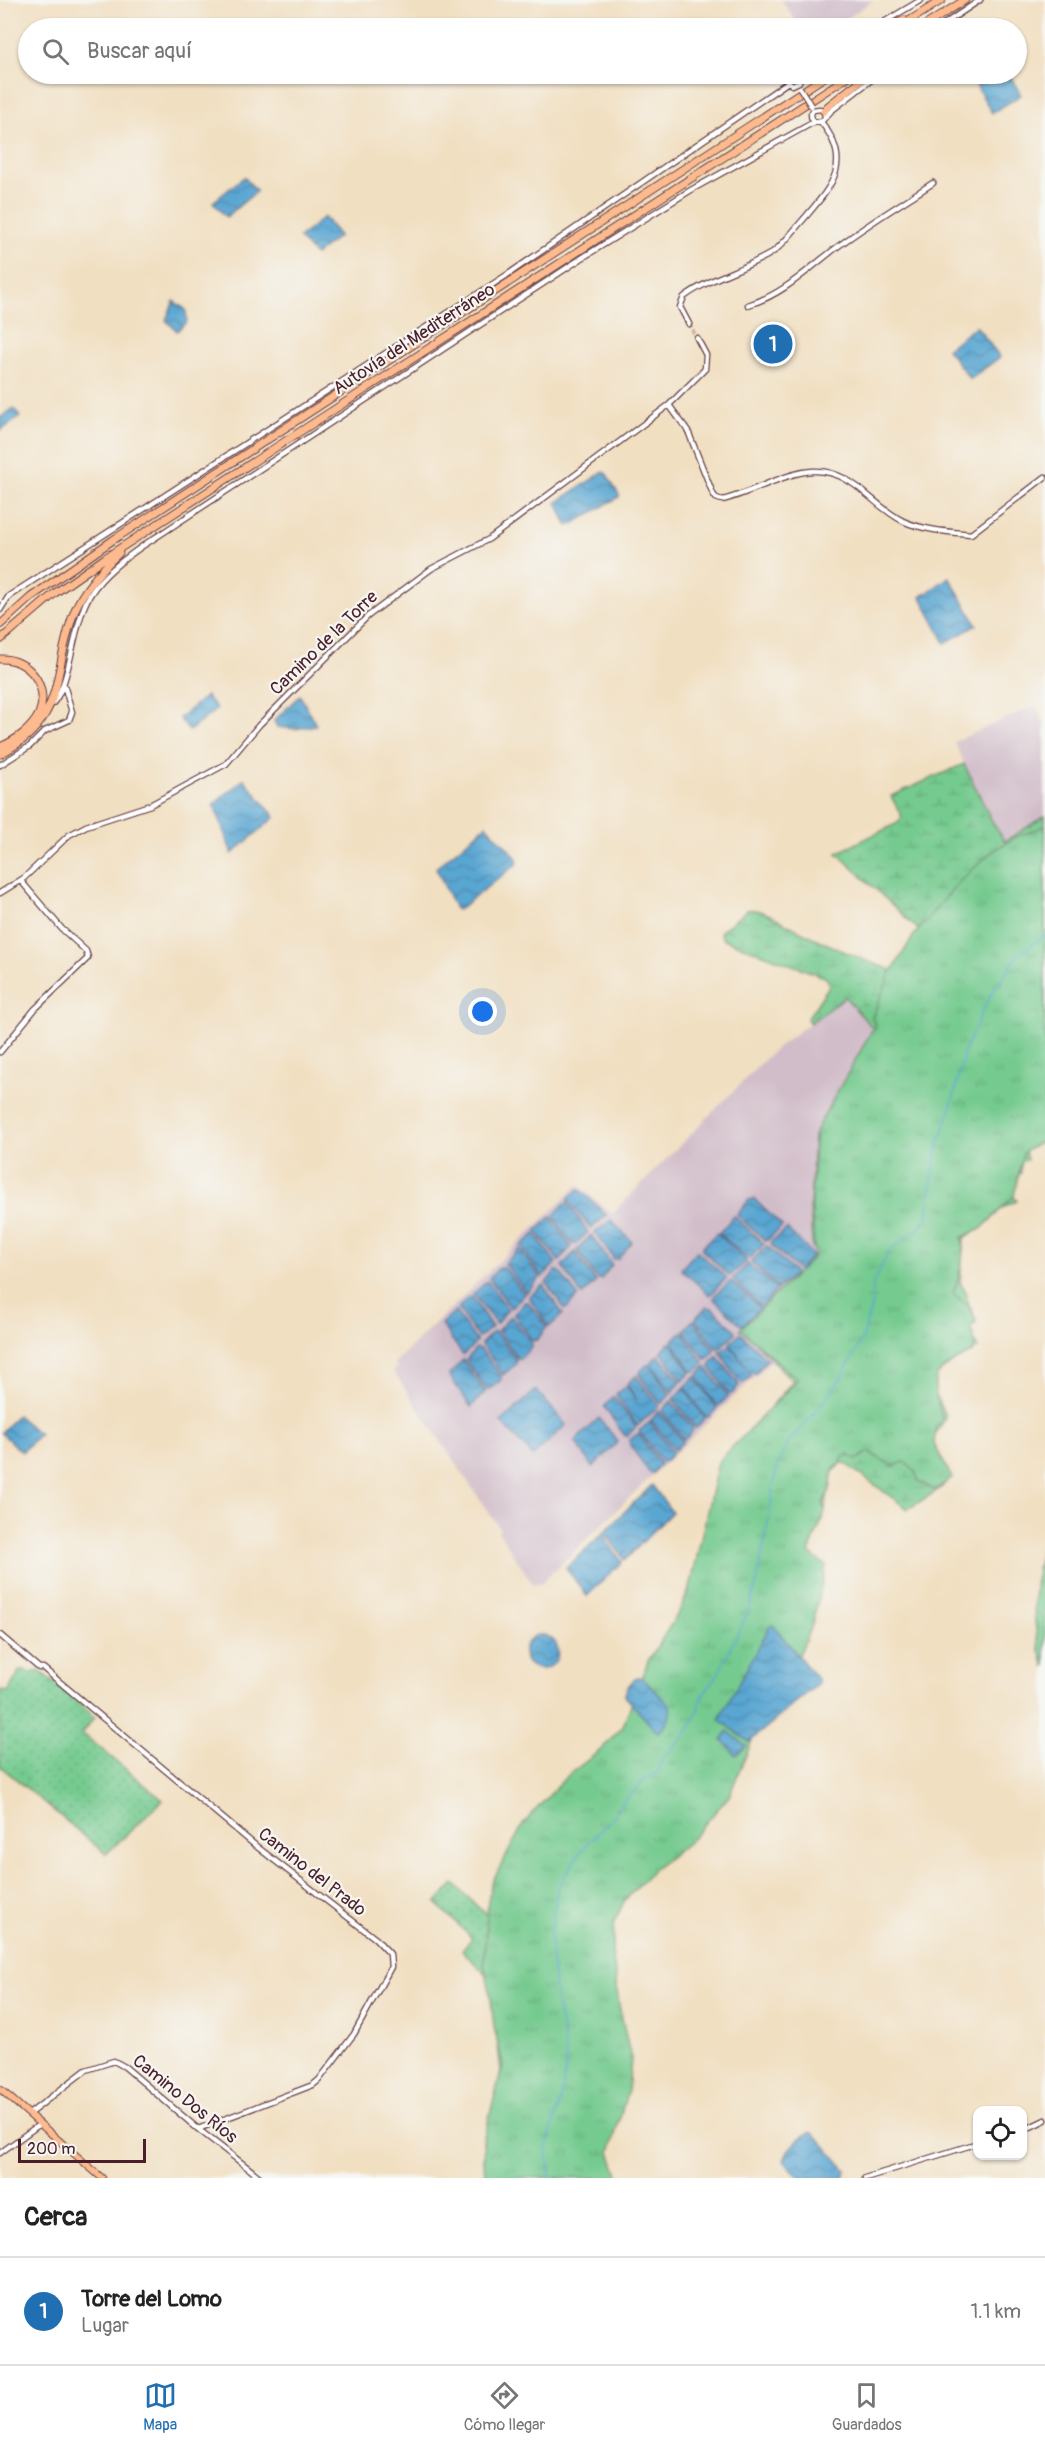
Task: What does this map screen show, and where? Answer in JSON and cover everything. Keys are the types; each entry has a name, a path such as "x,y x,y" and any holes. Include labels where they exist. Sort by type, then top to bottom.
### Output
{"highway":[{"path":"914,18 942,0"},
{"path":"938,18 965,0"},
{"path":"909,18 926,10"},
{"name":"Autovía del Mediterráneo","path":"0,625 31,597 105,545 814,84"},
{"name":"Autovía del Mediterráneo","path":"0,640 55,593 131,542 837,84"},
{"path":"825,114 828,106 856,84"},
{"path":"0,754 22,742 39,725 52,705 64,664 75,610 103,568 131,542"},
{"path":"0,659 18,661 28,667 39,683 42,701 39,714 32,725 20,736 0,747"}],"main road":[{"path":"0,2089 102,2178"}],"street":[{"path":"891,18 921,0"},
{"path":"953,18 980,0"},
{"path":"0,610 6,600 18,590 507,275 785,84"},
{"path":"689,324 680,306 684,297 779,248 831,186 838,160 830,135 822,124 814,122 810,116 812,108 799,86 794,84"},
{"path":"822,124 825,114 866,84"},
{"path":"812,108 820,108 825,114"},
{"path":"64,664 89,595 115,566 144,545 582,258 691,190 814,122"},
{"path":"748,305 760,301 791,283 844,242 933,183"},
{"name":"Camino de la Torre","path":"0,893 21,880 69,835 86,826 150,806 226,764 259,725 368,616 431,569 489,539 669,405 705,369 706,355 697,338"},
{"path":"669,405 688,431 716,498 727,499 808,471 824,471 854,484 906,522 970,534 1045,477"},
{"path":"0,765 30,746 45,731 69,720 72,712 67,702 61,675"},
{"path":"63,684 57,692 67,702"},
{"path":"52,705 67,702"},
{"path":"0,1052 35,1009 88,958 86,951 62,929 21,880"},
{"name":"Camino del Prado","path":"0,1635 256,1846 376,1939 391,1958 391,1967 354,2034 319,2080 313,2085 198,2129"},
{"name":"Camino Dos Ríos","path":"29,2114 86,2070 114,2061 125,2067 198,2129 261,2178"},
{"path":"1027,2128 1045,2120"},
{"path":"0,2153 40,2124"},
{"path":"865,2178 973,2145"}],"shaded area":[{"path":"781,0 874,0 848,18 794,18"},
{"path":"1036,705 1045,728 1045,816 1006,842 994,825 954,742"},
{"path":"845,997 877,1033 814,1136 810,1205 812,1247 817,1255 773,1359 541,1583 533,1584 498,1531 500,1529 393,1371 397,1367 394,1363 578,1185 612,1214 775,1049"}],"green space":[{"path":"964,764 994,825 1005,841 1045,816 1045,1103 1041,1108 1045,1136 1025,1151 1027,1160 1021,1161 1021,1173 1016,1178 1003,1180 1017,1201 1002,1209 982,1228 964,1239 960,1283 967,1294 966,1300 975,1320 968,1330 978,1348 938,1369 934,1375 935,1395 946,1417 932,1440 949,1479 940,1489 908,1509 843,1462 832,1473 823,1518 807,1554 671,1690 719,1467 793,1381 742,1329 817,1255 812,1247 810,1205 814,1136 877,1033 845,997 810,1023 807,1019 829,986 827,978 723,939 720,932 747,910 761,911 832,946 913,978 940,950 837,853 898,823 902,817 891,796"},
{"path":"1045,826 1045,1105 1043,1112 1045,1139 1023,1153 1014,1196 981,1229 962,1237 961,1265 953,1293 968,1306 976,1320 975,1324 970,1327 974,1348 973,1352 940,1371 935,1385 943,1421 936,1426 934,1444 952,1478 934,1490 918,1481 915,1470 904,1462 893,1466 868,1452 857,1460 848,1454 843,1456 841,1464 833,1469 830,1490 823,1502 825,1511 809,1553 826,1566 812,1625 792,1671 761,1719 729,1796 691,1840 653,1870 625,1900 615,1920 612,1951 619,2005 631,2059 628,2090 610,2152 619,2178 485,2178 483,2140 503,2065 484,1965 491,1884 524,1823 566,1777 603,1748 623,1726 648,1661 679,1612 690,1588 718,1462 798,1379 740,1329 815,1256 811,1196 816,1130 875,1025 872,1018 890,974 914,935 959,882 990,853 1016,837"},
{"path":"1045,1535 1045,1667 1036,1633 1034,1601 1037,1569"},
{"path":"20,1670 31,1673 40,1671 95,1717 82,1733 163,1800 106,1854 0,1766 0,1690 8,1692"},
{"path":"454,1884 480,1909 530,1946 498,2091 501,2071 489,1977 462,1951 472,1938 436,1903"}],"water":[{"path":"1015,84 1021,95 992,113 976,85"},
{"path":"244,177 257,191 226,217 213,202"},
{"path":"324,217 339,236 315,255 299,238"},
{"path":"174,301 186,310 187,322 177,331 166,320"},
{"path":"976,326 1000,357 970,379 947,349"},
{"path":"14,408 20,417 0,431 0,418"},
{"path":"603,472 606,473 619,497 569,526 567,525 557,502"},
{"path":"949,577 977,625 945,643 921,597"},
{"path":"300,695 316,725 295,729 277,727 274,721"},
{"path":"206,696 217,709 189,731 179,718"},
{"path":"244,779 275,817 232,854 214,804"},
{"path":"486,825 517,858 518,863 458,910 455,909 436,868"},
{"path":"579,1189 606,1215 591,1229 569,1201 569,1197"},
{"path":"754,1199 782,1226 766,1241 737,1215 749,1200"},
{"path":"565,1203 568,1203 588,1232 576,1244 572,1244 553,1216"},
{"path":"734,1216 764,1244 750,1258 747,1258 719,1233"},
{"path":"551,1217 571,1247 559,1261 536,1231"},
{"path":"611,1220 632,1242 618,1259 614,1259 595,1233"},
{"path":"787,1229 813,1255 799,1271 771,1245 772,1241"},
{"path":"717,1233 746,1260 730,1276 702,1250 702,1247"},
{"path":"535,1234 556,1263 542,1277 521,1246"},
{"path":"591,1235 612,1265 601,1279 597,1279 577,1250"},
{"path":"767,1246 795,1274 778,1288 751,1262"},
{"path":"520,1249 540,1278 526,1293 505,1263"},
{"path":"697,1251 727,1278 710,1295 681,1269"},
{"path":"575,1252 596,1282 582,1295 562,1266"},
{"path":"748,1264 777,1289 763,1306 759,1305 733,1279"},
{"path":"504,1267 524,1294 511,1308 489,1278 499,1268"},
{"path":"556,1271 559,1271 578,1296 565,1309 546,1283"},
{"path":"487,1281 508,1309 496,1324 473,1294"},
{"path":"731,1281 760,1308 741,1325 714,1299 715,1295"},
{"path":"543,1285 563,1314 549,1327 529,1297"},
{"path":"472,1297 492,1327 478,1338 458,1308"},
{"path":"525,1302 528,1302 547,1327 537,1340 532,1341 514,1314"},
{"path":"706,1307 712,1308 735,1330 735,1333 720,1348 716,1348 695,1319"},
{"path":"455,1311 477,1342 463,1355 441,1324"},
{"path":"509,1317 512,1317 532,1344 521,1358 517,1358 498,1330"},
{"path":"692,1321 715,1351 706,1360 684,1331"},
{"path":"493,1332 496,1332 516,1360 516,1364 503,1375 481,1344"},
{"path":"683,1333 704,1363 696,1371 692,1371 672,1341"},
{"path":"740,1333 767,1359 755,1374 750,1372 751,1377 743,1383 739,1381 720,1352 730,1345 746,1367 730,1343"},
{"path":"669,1343 691,1372 683,1381 661,1352"},
{"path":"476,1348 480,1349 501,1376 501,1380 490,1389 486,1389 466,1360"},
{"path":"658,1355 681,1382 672,1392 650,1364"},
{"path":"716,1357 739,1385 732,1394 729,1394 709,1366"},
{"path":"463,1360 485,1392 471,1407 449,1375"},
{"path":"647,1365 650,1365 670,1394 663,1403 660,1403 639,1375"},
{"path":"705,1366 728,1396 719,1406 716,1405 697,1376"},
{"path":"636,1376 659,1406 637,1426 616,1394 626,1386 637,1400 627,1384"},
{"path":"695,1377 717,1408 709,1417 705,1417 685,1387"},
{"path":"684,1388 705,1418 696,1428 673,1399"},
{"path":"536,1390 566,1425 533,1456 501,1422"},
{"path":"613,1397 636,1427 627,1436 604,1407"},
{"path":"671,1401 693,1428 684,1440 662,1411"},
{"path":"659,1411 683,1442 675,1450 651,1420"},
{"path":"17,1415 39,1434 22,1452 1,1433"},
{"path":"599,1418 618,1442 593,1467 575,1441"},
{"path":"650,1422 673,1452 666,1461 662,1462 639,1431"},
{"path":"637,1434 660,1464 653,1473 649,1472 630,1445 630,1440"},
{"path":"652,1485 672,1512 625,1560 604,1532"},
{"path":"602,1534 622,1562 587,1596 566,1568"},
{"path":"773,1625 818,1680 818,1684 749,1742 719,1719 770,1626"},
{"path":"541,1635 553,1640 558,1652 553,1664 541,1669 529,1664 524,1652 529,1640"},
{"path":"641,1677 670,1705 668,1720 658,1732 625,1696 630,1684"},
{"path":"728,1731 746,1746 736,1755 722,1740"},
{"path":"813,2132 846,2170 843,2177 801,2178 784,2161 787,2152 795,2143"}],"waterway":[{"path":"550,2178 547,2153 549,2138 561,2099 566,2065 564,2039 556,2002 550,1939 558,1886 581,1851 614,1816 621,1804 644,1780 659,1771 662,1759 684,1736 694,1720 704,1693 718,1674 749,1610 757,1581 779,1461 789,1442 821,1406 840,1380 862,1340 872,1303 873,1283 890,1250 917,1230 927,1218 937,1149 950,1111 965,1050 988,999 1018,955 1045,935"}],"tunnel":[{"path":"689,324 697,338"}],"place":[{"name":"Torre del Lomo","path":"773,344"}]}
